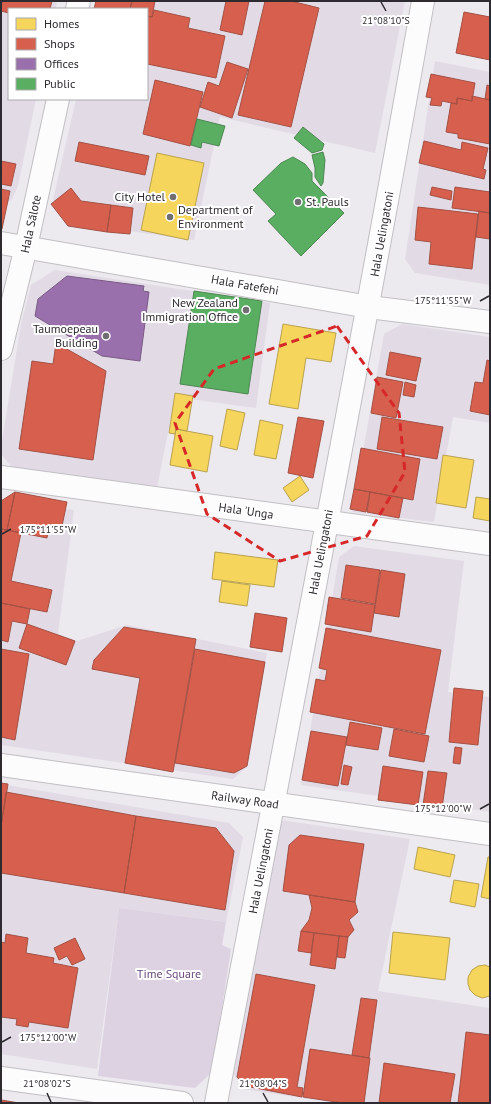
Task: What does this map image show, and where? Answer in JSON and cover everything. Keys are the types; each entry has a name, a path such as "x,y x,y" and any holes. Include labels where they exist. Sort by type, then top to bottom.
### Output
{"street":[{"name":"Hala Uelingatoni","path":"216,1103 326,522 369,307 423,1"},
{"name":"Hala Sālote","path":"1,348 26,247 58,100"},
{"name":"Hala Fatefehi","path":"1,243 369,307 490,322"},
{"name":"Hala 'Unga","path":"1,477 490,544"},
{"name":"Railway Road","path":"1,765 490,834"},
{"path":"1,1078 182,1103"}],"highlighted area":[{"path":"337,326 399,413 405,472 367,536 280,561 207,514 175,423 214,369"}],"shaded area":[{"path":"1,1 57,1 56,8 8,8 8,100 36,100 18,186 12,199 2,210"},
{"path":"98,1 405,1 375,153 220,117 194,240 70,223 53,200 76,100 148,100 148,8"},
{"path":"435,61 490,72 490,285 415,273 405,259"},
{"path":"55,270 270,303 256,408 175,397 157,488 15,471 1,454 1,447 21,324 31,285"},
{"path":"402,324 490,337 490,423 453,417 434,522 352,512 384,334"},
{"path":"6,499 74,510 58,634 77,641 127,625 267,653 248,766 233,779 1,745 1,502"},
{"path":"354,546 464,561 448,692 490,697 490,812 301,785 339,557"},
{"path":"1,784 229,823 243,837 226,922 119,908 97,1069 1,1054"},
{"path":"281,820 410,839 378,991 490,1008 490,1103 336,1103 243,1089 233,1073"}],"green space":[{"name":"Time Square","path":"119,908 226,922 222,945 231,949 212,1072 195,1088 98,1076"}],"building: Homes":[{"name":"City Hotel","path":"157,153 204,163 188,240 141,230"},
{"path":"283,324 336,333 331,362 306,358 298,409 269,404"},
{"path":"175,393 193,396 187,431 176,429 175,434 169,433"},
{"path":"227,409 245,413 237,450 220,446"},
{"path":"260,420 283,425 276,459 254,455"},
{"path":"176,429 213,436 207,472 170,465"},
{"path":"443,455 474,460 466,508 436,503"},
{"path":"300,476 309,490 292,502 283,488"},
{"path":"476,497 490,499 490,521 473,518"},
{"path":"215,552 278,560 274,587 212,579"},
{"path":"222,581 250,585 247,606 219,602"},
{"path":"418,847 455,855 450,877 414,869"},
{"path":"488,857 490,857 490,899 481,897"},
{"path":"454,880 479,884 475,907 450,902"},
{"path":"393,932 450,938 445,980 389,973"},
{"path":"485,965 490,967 490,996 482,998 475,995 470,990 468,977 472,970 478,966"}],"building: Shops":[{"path":"2,1 52,1 50,8 8,8 8,13 1,11"},
{"path":"96,1 132,1 130,8 94,8"},
{"path":"132,1 155,1 152,17 148,16 148,8 130,8"},
{"path":"226,1 249,1 242,35 220,30"},
{"path":"265,1 291,1 319,8 291,127 238,115"},
{"path":"154,10 190,18 188,28 225,36 216,78 148,64 148,16 152,17"},
{"path":"464,12 490,17 490,60 456,53"},
{"path":"227,62 248,69 232,118 200,107 208,82 219,86"},
{"path":"431,74 475,83 472,101 457,98 457,104 442,101 441,106 430,105 432,98 426,97"},
{"path":"155,80 203,92 190,146 143,134"},
{"path":"487,85 490,86 490,100 485,99"},
{"path":"472,96 490,100 490,144 458,138 458,134 446,132 451,103 457,104 457,98 472,101"},
{"path":"424,141 461,150 462,142 488,148 483,169 486,170 484,179 419,163"},
{"path":"79,142 149,156 145,175 75,161"},
{"path":"1,161 16,164 11,186 1,184"},
{"path":"432,187 452,191 451,200 430,195"},
{"path":"455,187 490,192 490,213 452,208"},
{"path":"71,188 81,201 111,205 107,232 68,226 51,204"},
{"path":"1,189 10,191 2,229 1,228"},
{"path":"111,205 133,208 130,234 107,232"},
{"path":"418,207 478,214 472,269 429,264 431,242 415,240"},
{"path":"479,211 490,213 490,239 476,237"},
{"path":"56,343 106,371 93,460 19,449 32,361 53,364"},
{"path":"390,352 421,358 416,381 386,375"},
{"path":"487,360 490,361 490,415 470,411 475,382 483,383"},
{"path":"377,377 403,382 396,418 371,413"},
{"path":"405,382 416,385 414,397 403,395"},
{"path":"298,417 324,421 313,478 288,473"},
{"path":"382,417 443,427 437,459 377,449"},
{"path":"361,448 420,459 413,500 354,489"},
{"path":"354,489 370,492 366,512 350,509"},
{"path":"15,492 67,502 62,526 49,524 47,538 7,530"},
{"path":"15,492 7,530 1,529 1,501"},
{"path":"370,492 403,498 399,518 367,512"},
{"path":"1,529 21,533 11,581 52,590 47,612 1,603"},
{"path":"346,565 380,570 375,604 341,598"},
{"path":"381,570 405,574 399,617 374,613"},
{"path":"329,597 375,605 371,632 325,624"},
{"path":"1,603 30,609 27,624 12,621 8,642 1,640"},
{"path":"255,613 287,618 282,652 250,647"},
{"path":"27,624 75,641 66,665 19,648"},
{"path":"124,627 196,639 173,772 125,763 140,678 92,669 94,660"},
{"path":"326,628 441,650 425,734 310,712 316,679 325,681 327,670 319,668"},
{"path":"1,649 29,654 15,740 1,737"},
{"path":"195,649 265,662 247,766 234,773 175,763"},
{"path":"454,688 483,691 478,745 449,742"},
{"path":"350,722 382,728 378,750 346,745"},
{"path":"394,729 429,736 424,762 389,756"},
{"path":"311,731 347,737 338,786 302,780"},
{"path":"455,747 462,748 460,764 453,763"},
{"path":"344,765 352,767 348,785 341,784"},
{"path":"383,766 423,772 418,805 378,800"},
{"path":"428,771 447,773 442,808 423,805"},
{"path":"1,783 8,784 1,827"},
{"path":"6,792 136,816 124,893 1,873 1,827"},
{"path":"136,816 216,828 234,851 225,910 124,893"},
{"path":"300,835 364,844 355,902 283,891 289,845"},
{"path":"309,895 355,902 358,912 349,920 354,930 348,937 301,931 309,920 312,908"},
{"path":"301,931 314,933 311,953 298,951"},
{"path":"314,933 339,936 335,969 310,965"},
{"path":"6,934 28,938 26,953 54,958 53,963 78,968 68,1028 29,1022 28,1027 16,1025 17,1019 1,1017 1,942 5,943"},
{"path":"339,936 348,937 345,958 337,957"},
{"path":"75,938 85,959 72,965 67,956 59,960 54,948"},
{"path":"256,974 315,985 297,1087 303,1088 302,1097 245,1086 237,1077"},
{"path":"361,998 377,1000 369,1058 352,1055"},
{"path":"466,1032 490,1035 490,1103 458,1103"},
{"path":"310,1049 370,1058 364,1103 343,1103 303,1097"},
{"path":"384,1063 455,1074 450,1103 379,1103"},
{"path":"1,1100 19,1103 1,1103"}],"building: Offices":[{"name":"Taumoepeau Building","path":"67,276 144,286 143,291 149,292 140,361 102,356 35,316 38,299"}],"building: Public":[{"path":"197,119 225,126 219,146 202,142 201,148 191,145"},
{"path":"303,127 324,144 322,150 312,153 294,138"},
{"path":"323,152 325,160 323,183 321,186 315,177 315,168 312,155"},
{"name":"St. Pauls","path":"293,157 305,164 312,173 312,181 344,213 301,256 268,221 276,214 253,190 281,163"},
{"path":"194,291 262,301 248,394 180,384"}],"place":[{"name":"City Hotel","path":"173,197"},
{"name":"St. Pauls","path":"298,202"},
{"name":"Department of Environment","path":"170,217"},
{"name":"New Zealand Immigration Office","path":"246,310"},
{"name":"Taumoepeau Building","path":"106,336"}]}
